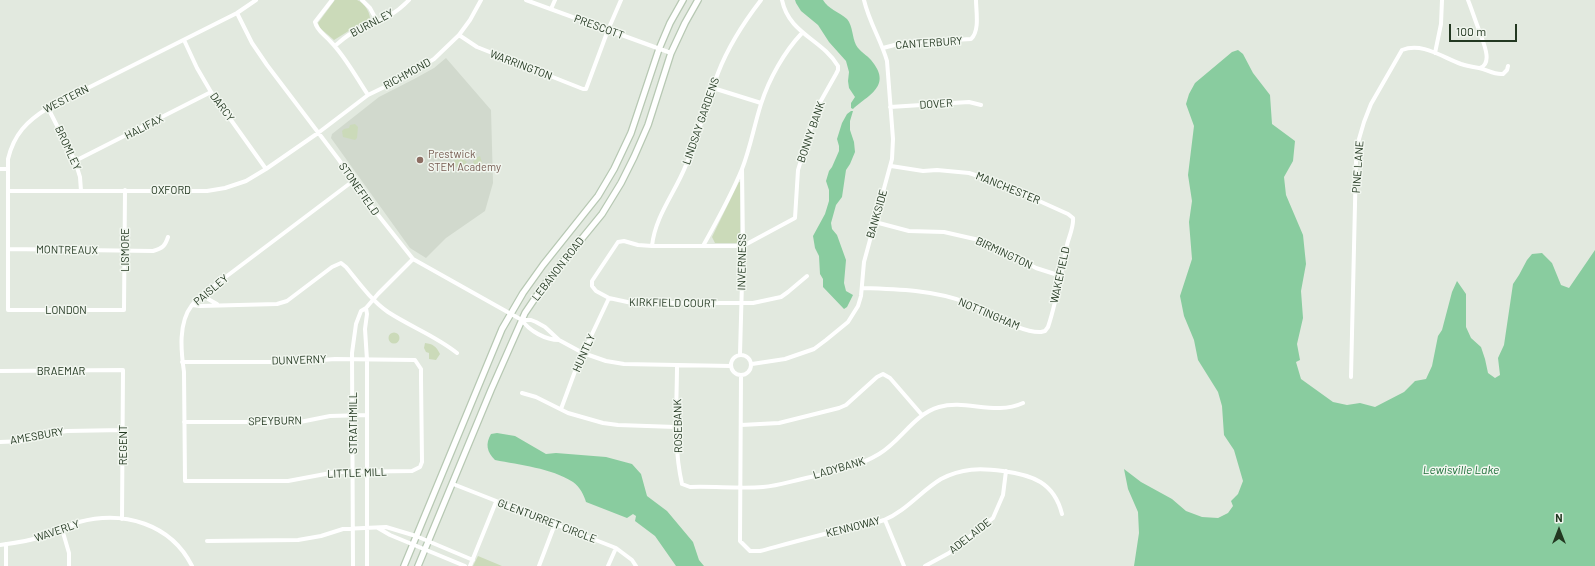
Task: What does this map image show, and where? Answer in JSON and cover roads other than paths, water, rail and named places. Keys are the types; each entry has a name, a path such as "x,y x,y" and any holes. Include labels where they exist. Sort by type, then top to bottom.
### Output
{"main road":[{"name":"LEBANON ROAD","path":"404,566 500,336 523,293 543,265 598,196 614,169 631,133 659,49 670,23 684,0"},
{"name":"LEBANON ROAD","path":"418,566 491,390 522,320 544,285 602,214 621,183 648,125 672,53 685,23 698,0"}],"street":[{"name":"WESTERN","path":"8,310 8,159 11,146 18,134 28,123 48,108 237,13 256,0"},
{"path":"332,0 315,22 318,30 335,46 368,95"},
{"path":"362,0 370,8 378,23"},
{"name":"BURNLEY","path":"335,46 357,30 378,23 409,0"},
{"name":"RICHMOND","path":"318,133 368,95 419,69 434,59 459,34 470,20 481,0"},
{"name":"PRESCOTT","path":"526,0 672,53"},
{"path":"551,9 555,0"},
{"path":"608,30 621,0"},
{"name":"LINDSAY GARDENS","path":"652,246 656,224 673,194 686,166 718,73 735,37 761,0"},
{"name":"BONNY BANK","path":"743,246 795,218 798,170 818,106 838,70 836,63 791,22 782,0"},
{"name":"BANKSIDE","path":"752,364 793,358 820,344 848,322 860,302 864,262 891,166 893,139 887,61 883,48 872,26 864,0"},
{"name":"CANTERBURY","path":"883,48 902,43 964,41 971,39 976,30 976,0"},
{"path":"1435,53 1442,0"},
{"path":"1468,0 1484,40 1486,63 1484,67 1480,68"},
{"name":"STONEFIELD","path":"237,13 252,43 263,59 339,160 392,234 413,260 522,320"},
{"name":"WARRINGTON","path":"459,34 477,47 586,89 608,30"},
{"name":"INVERNESS","path":"703,246 721,214 742,169 761,103 774,74 792,43 802,33"},
{"name":"DARCY","path":"184,40 197,68 211,92 266,169"},
{"name":"PINE LANE","path":"1351,377 1356,161 1359,139 1371,104 1402,50 1410,47 1435,53 1461,64 1480,68 1490,73 1501,75 1507,70 1508,66"},
{"path":"713,88 761,103"},
{"name":"HALIFAX","path":"76,161 211,92"},
{"name":"DOVER","path":"890,107 969,102 981,105"},
{"name":"BROMLEY","path":"48,108 76,161 80,177 81,191"},
{"name":"OXFORD","path":"8,191 207,191 225,188 246,181 318,133"},
{"name":"MANCHESTER","path":"891,166 969,173 1003,184 1068,214 1073,218"},
{"path":"0,170 8,169"},
{"name":"INVERNESS","path":"740,354 743,246 742,169"},
{"name":"PAISLEY","path":"185,481 184,372 182,362 183,323 192,305 206,292 353,181"},
{"name":"LISMORE","path":"124,310 125,190"},
{"name":"WAKEFIELD","path":"1045,331 1049,323 1061,276 1073,218"},
{"name":"BIRMINGTON","path":"875,222 909,231 944,232 979,240 1009,253 1036,268 1061,276"},
{"name":"MONTREAUX","path":"8,249 154,251 162,249 168,237"},
{"name":"KIRKFIELD COURT","path":"652,246 638,245 621,241 618,242 592,281 592,286 596,291 615,300 640,303 741,304 762,302 781,297 807,276"},
{"path":"652,246 743,246"},
{"name":"STRATHMILL","path":"353,566 353,360 356,324 361,311 366,308 373,299 413,260"},
{"path":"192,305 268,304 287,301 339,263 344,264 373,299 389,312 434,337 456,353"},
{"name":"NOTTINGHAM","path":"862,288 926,292 968,303 1012,324 1038,332 1045,331"},
{"path":"206,292 208,299 217,305"},
{"name":"HUNTLY","path":"561,409 583,353 609,298"},
{"name":"STRATHMILL","path":"366,308 367,566"},
{"name":"LONDON","path":"8,310 124,310"},
{"path":"522,320 526,326 532,330 554,340 560,340"},
{"path":"522,320 530,320 583,353 606,361 624,364 731,366"},
{"path":"740,354 748,357 752,364 749,372 741,375 734,372 731,366 733,358 740,354"},
{"name":"DUNVERNY","path":"182,362 415,360"},
{"name":"LITTLE MILL","path":"185,481 288,481 330,472 412,471 420,467 422,462 421,378 420,369 415,360"},
{"name":"ROSEBANK","path":"677,365 676,427 679,466 682,484 684,485"},
{"name":"BRAEMAR","path":"0,371 123,370"},
{"name":"REGENT","path":"122,519 123,370"},
{"path":"741,426 778,423 839,408 846,405 877,377 883,374 890,378 922,415"},
{"path":"741,375 741,487"},
{"path":"522,393 536,397 580,416 618,425 676,427"},
{"name":"LADYBANK","path":"684,485 690,487 762,487 775,485 862,463 881,453 898,439 922,415 938,407 952,405 1002,409 1023,403"},
{"name":"SPEYBURN","path":"184,422 300,422 330,416 366,415"},
{"name":"AMESBURY","path":"0,442 24,441 52,432 123,430"},
{"name":"KENNOWAY","path":"741,487 740,541 750,551 760,551 850,527 884,520 910,504 940,480 955,473 969,469 983,468 1023,474 1044,484 1056,498 1062,514"},
{"name":"ADELAIDE","path":"925,566 949,553 993,518 1003,495 1006,471"},
{"name":"GLENTURRET CIRCLE","path":"453,484 616,548 632,560 636,566"},
{"path":"470,566 496,502"},
{"name":"WAVERLY","path":"0,545 35,539 80,522 122,519 141,522 160,530 177,544 192,566"},
{"path":"884,520 904,566"},
{"path":"539,566 555,524"},
{"path":"378,528 413,545 465,566"},
{"path":"207,541 298,540 321,536 343,529 390,528 416,536 473,560"},
{"path":"62,529 68,553 69,566"},
{"path":"6,544 6,566"},
{"path":"608,566 616,548"}],"water":[{"path":"795,0 823,0 831,8 847,19 859,50 871,60 877,69 880,77 876,89 853,109 851,108 851,103 855,97 849,88 849,72 846,61 829,42 818,25 801,11"},
{"name":"Lewisville Lake","path":"1238,50 1243,54 1253,73 1270,95 1272,124 1295,141 1293,161 1284,177 1286,195 1303,235 1306,264 1301,291 1303,318 1297,344 1300,360 1296,362 1301,379 1333,402 1347,405 1360,403 1375,407 1404,392 1415,381 1426,379 1432,366 1438,336 1442,330 1452,292 1457,281 1466,294 1466,327 1471,338 1481,347 1488,373 1495,378 1500,375 1498,358 1504,345 1513,284 1527,260 1532,254 1542,253 1552,263 1561,285 1569,288 1595,250 1595,566 1134,566 1139,533 1138,512 1128,489 1124,469 1141,482 1172,499 1186,511 1202,517 1218,518 1228,513 1233,506 1231,501 1238,494 1243,481 1234,450 1224,435 1222,406 1218,392 1198,360 1194,340 1184,316 1180,296 1192,259 1189,222 1192,201 1188,175 1194,126 1186,104 1195,83 1232,52"},
{"path":"853,111 850,121 850,130 854,142 855,152 846,170 842,197 836,205 831,223 832,229 837,235 846,260 844,283 846,291 853,295 847,307 844,309 823,287 823,279 820,274 819,256 815,248 813,236 825,214 829,201 829,190 826,181 829,171 839,151 837,139 842,123 847,114"},
{"path":"497,433 515,436 546,454 556,453 606,457 632,464 641,474 647,496 667,511 693,542 699,560 704,566 676,566 655,536 635,521 636,516 633,514 627,518 586,502 578,486 564,477 545,470 495,460 490,454 488,441 491,434"}],"place":[{"name":"Prestwick STEM Academy","path":"420,160"}]}
